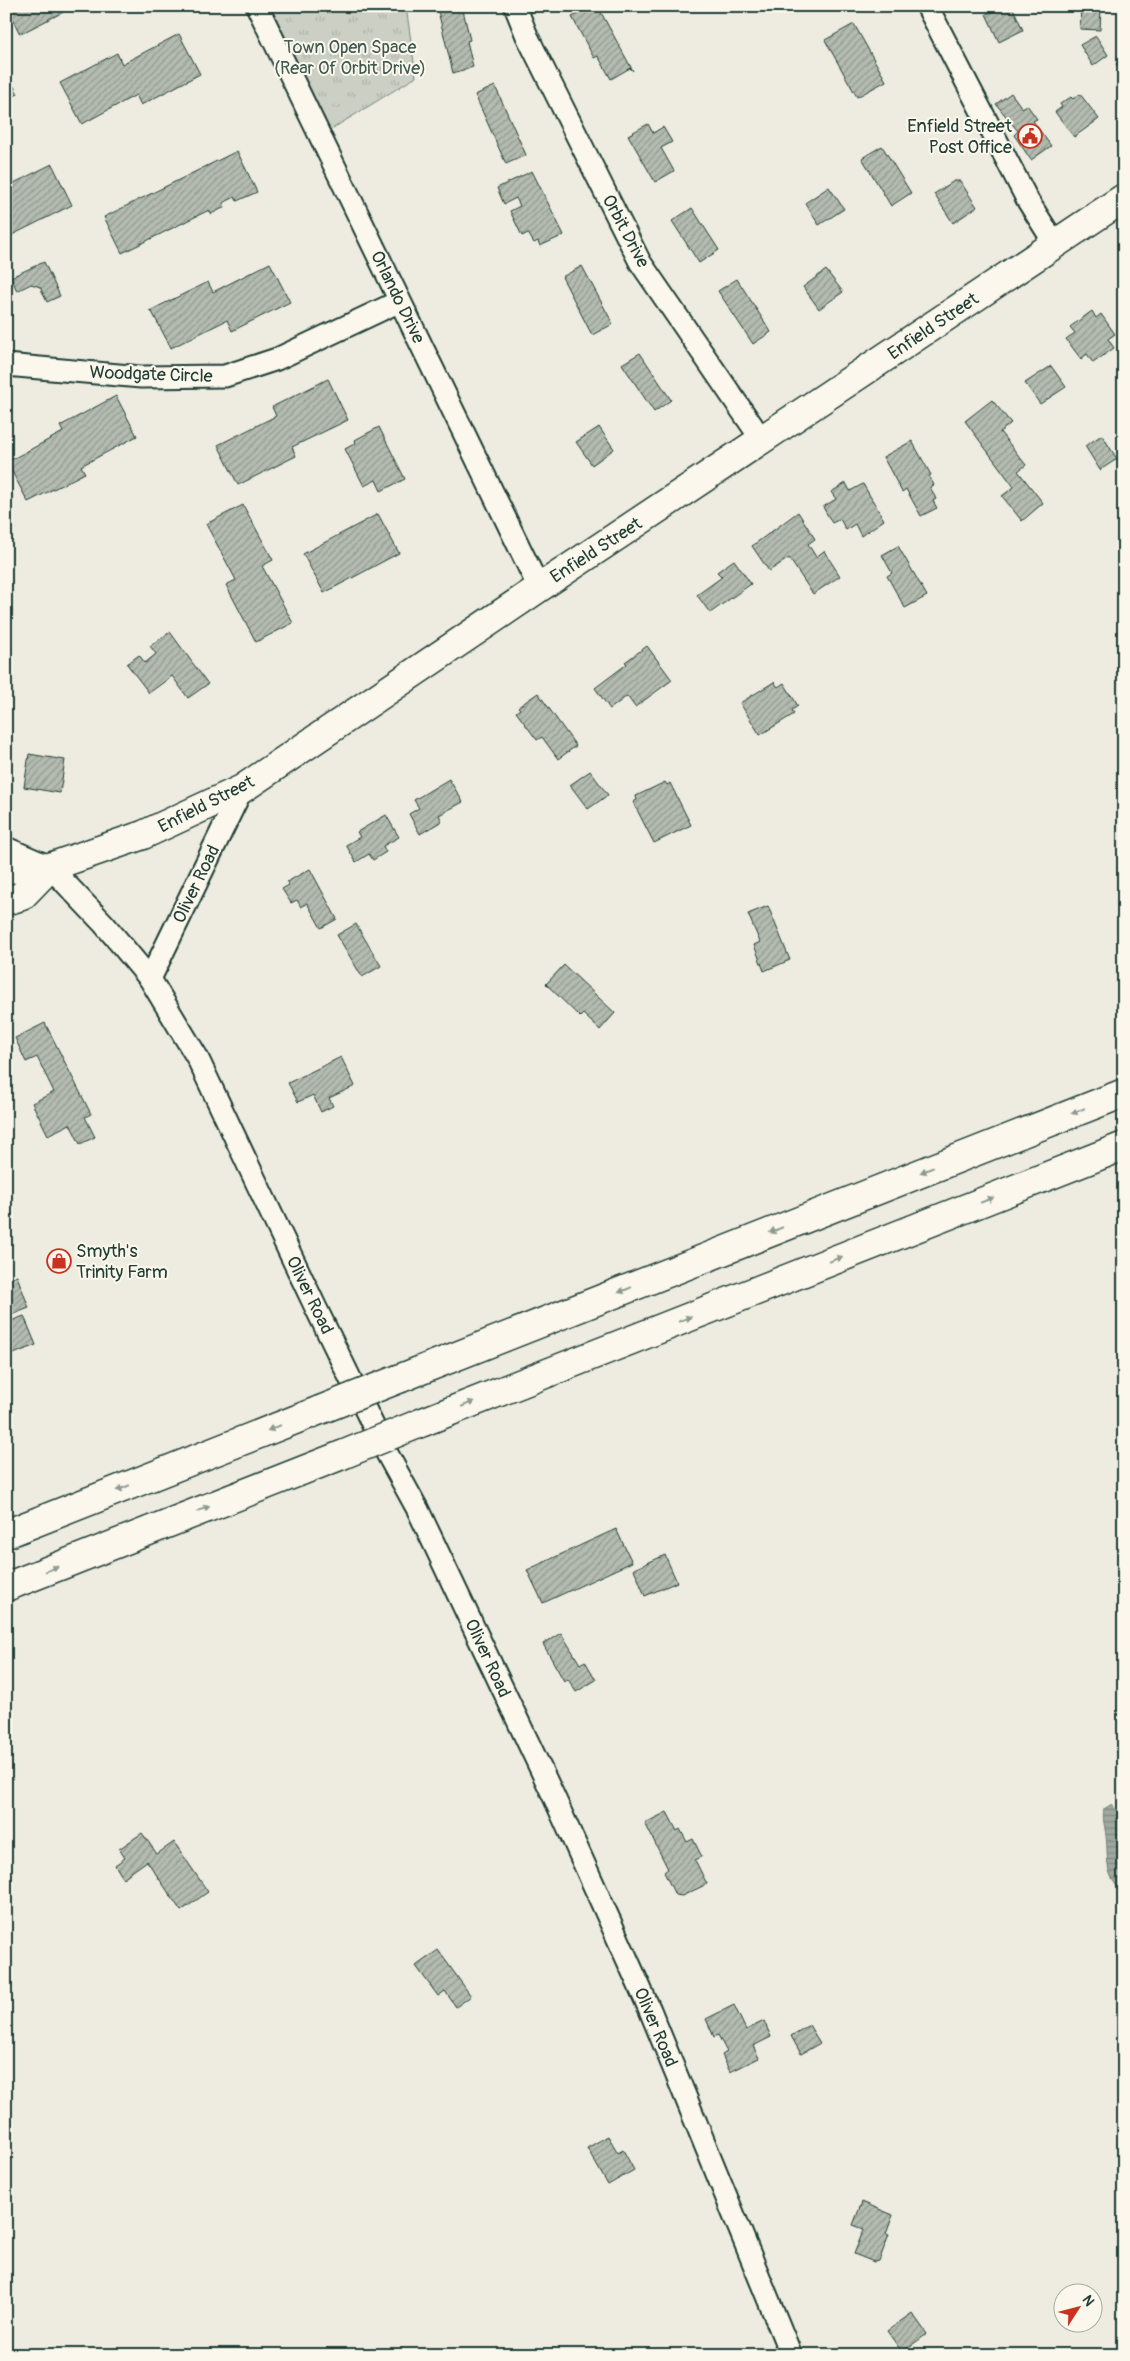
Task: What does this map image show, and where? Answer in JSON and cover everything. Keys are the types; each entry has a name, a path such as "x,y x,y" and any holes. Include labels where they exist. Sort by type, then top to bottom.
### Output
{"main road":[{"name":"Enfield Street","path":"50,867 143,835 242,789 539,588 1124,198"},
{"path":"6,869 50,867"},
{"path":"6,901 22,896 50,867"},
{"path":"6,1534 1124,1093"},
{"path":"6,1587 1124,1146"}],"street":[{"name":"Orlando Drive","path":"257,6 539,588"},
{"name":"Orbit Drive","path":"515,6 532,45 640,262 762,440"},
{"path":"927,6 1026,197 1056,244"},
{"name":"Woodgate Circle","path":"6,365 141,377 225,376 277,359 400,301"},
{"name":"Oliver Road","path":"150,979 242,789"},
{"path":"6,848 50,867"},
{"name":"Oliver Road","path":"50,867 104,924 150,979 197,1057 384,1448 418,1510 554,1797 650,2010 791,2355"}],"green space":[{"name":"Town Open Space (Rear Of Orbit Drive)","path":"267,6 406,6 416,77 330,130"}],"shaded area":[{"path":"1112,1804 1118,1813 1124,1835 1124,1895 1113,1880 1108,1867 1103,1813 1104,1809"}],"building":[{"path":"6,6 75,6 20,34"},
{"path":"462,6 470,40 467,41 473,67 453,73 437,7"},
{"path":"592,6 598,7 633,71 630,68 611,79 598,56 594,58 572,17"},
{"path":"991,6 1012,6 1023,30 999,42 986,14 993,11"},
{"path":"1081,6 1101,6 1100,30 1080,29"},
{"path":"854,24 886,81 857,97 825,40"},
{"path":"179,34 200,74 141,105 136,95 82,124 60,83 117,53 122,64"},
{"path":"1096,36 1108,55 1093,66 1080,45"},
{"path":"1124,53 1124,74 1116,64 1122,59 1120,56"},
{"path":"6,72 18,94 6,100"},
{"path":"495,86 526,155 506,164 475,95"},
{"path":"1011,93 1022,108 1027,105 1037,119 1033,121 1051,146 1031,160 1014,135 1018,131 996,104"},
{"path":"1080,94 1099,119 1074,137 1055,112 1062,107 1060,104"},
{"path":"648,124 653,133 663,127 672,142 661,148 674,171 655,182 628,135"},
{"path":"882,146 911,193 891,206 862,158"},
{"path":"237,151 257,192 237,201 235,197 223,203 225,207 211,214 209,210 122,253 104,217"},
{"path":"52,164 72,205 6,238 6,187"},
{"path":"532,171 564,235 540,246 538,241 534,243 528,233 522,236 510,211 520,206 516,198 504,204 497,188"},
{"path":"954,181 960,181 977,207 953,223 934,194"},
{"path":"829,187 844,209 819,225 805,203"},
{"path":"692,208 719,250 699,263 672,221"},
{"path":"44,262 60,296 47,302 40,287 31,284 17,291 11,277"},
{"path":"270,263 290,302 232,331 227,320 171,348 152,312 149,311 208,282 213,292"},
{"path":"582,266 613,324 592,335 562,277"},
{"path":"826,270 843,292 819,309 803,287"},
{"path":"737,279 771,332 753,344 718,291"},
{"path":"1092,311 1096,318 1101,314 1115,334 1108,339 1114,348 1093,363 1087,354 1081,359 1066,339 1075,333 1070,327"},
{"path":"640,353 671,400 654,412 622,364"},
{"path":"1051,366 1066,387 1040,404 1025,383"},
{"path":"328,379 348,420 292,447 296,456 238,485 218,445 276,416 272,407"},
{"path":"116,396 137,436 81,466 85,473 28,502 7,462 63,432 60,426"},
{"path":"992,400 1011,423 1000,432 1026,465 1018,471 1043,503 1022,521 1002,496 1014,487 965,421"},
{"path":"379,427 405,479 381,491 376,480 364,486 345,449 356,443 355,440"},
{"path":"599,427 614,449 592,465 576,442"},
{"path":"1102,435 1117,459 1100,470 1085,446"},
{"path":"912,441 931,475 929,476 934,485 930,487 936,499 933,501 937,508 921,516 906,489 902,492 883,457"},
{"path":"846,483 850,491 863,484 884,520 861,536 855,524 846,530 840,519 832,523 823,507 836,499 831,492"},
{"path":"243,505 273,560 262,566 293,623 256,642 226,585 236,580 206,524"},
{"path":"798,512 815,539 808,544 816,557 824,551 840,576 813,594 789,558 769,571 752,546"},
{"path":"378,514 399,553 324,593 303,554"},
{"path":"898,546 927,596 905,608 887,576 892,573 882,555"},
{"path":"734,560 751,584 710,613 697,595 722,577 717,572"},
{"path":"170,632 208,684 188,698 172,676 149,693 127,664 139,655 145,663 156,654 150,646"},
{"path":"647,646 672,680 635,707 627,696 610,709 595,688"},
{"path":"774,682 778,687 784,683 798,706 792,710 794,714 760,735 740,703"},
{"path":"538,693 576,746 558,759 542,737 537,740 516,712 520,709 518,707"},
{"path":"29,754 65,760 60,793 24,787"},
{"path":"590,771 608,795 588,809 570,785"},
{"path":"449,779 463,802 439,815 442,821 420,834 409,814 419,808 414,800"},
{"path":"665,782 667,785 670,783 691,825 654,843 633,802 637,800 636,796"},
{"path":"386,815 399,837 383,846 386,852 373,860 369,854 356,862 346,845 360,837 357,832"},
{"path":"310,869 337,919 321,928 307,903 301,907 297,900 291,903 282,889 289,885 287,882"},
{"path":"768,906 790,960 764,971 754,945 760,942 748,914"},
{"path":"356,924 381,966 362,977 337,935"},
{"path":"564,965 615,1013 600,1030 583,1014 580,1017 546,984"},
{"path":"45,1023 91,1114 85,1117 95,1137 80,1144 70,1124 48,1135 32,1103 54,1092 37,1057 26,1062 15,1038"},
{"path":"341,1057 355,1086 329,1098 333,1106 321,1112 313,1095 298,1102 288,1083"},
{"path":"17,1276 29,1308 6,1317 6,1280"},
{"path":"24,1316 36,1345 6,1357 6,1323"},
{"path":"616,1529 632,1562 543,1603 527,1570"},
{"path":"665,1555 677,1582 645,1596 634,1569"},
{"path":"561,1633 580,1664 585,1661 596,1680 576,1692 568,1679 564,1681 543,1644"},
{"path":"667,1812 677,1831 680,1829 687,1842 693,1839 702,1857 695,1860 707,1884 682,1896 675,1895 664,1872 668,1869 645,1823"},
{"path":"142,1833 157,1854 174,1842 208,1892 181,1911 147,1861 123,1878 115,1865 125,1858 119,1849"},
{"path":"438,1950 471,1996 456,2007 445,1991 438,1996 416,1966"},
{"path":"734,2005 746,2030 764,2021 771,2037 753,2046 759,2058 730,2072 722,2055 727,2052 718,2035 714,2037 706,2019"},
{"path":"809,2025 820,2043 801,2054 791,2036"},
{"path":"608,2136 618,2153 623,2150 634,2170 608,2185 587,2148"},
{"path":"862,2202 893,2215 886,2234 889,2235 879,2261 874,2262 854,2254 864,2229 853,2225"},
{"path":"912,2313 927,2334 902,2352 887,2331"}],"place":[{"name":"Enfield Street Post Office","path":"1030,136"},
{"name":"Smyth's Trinity Farm","path":"59,1261"}]}
